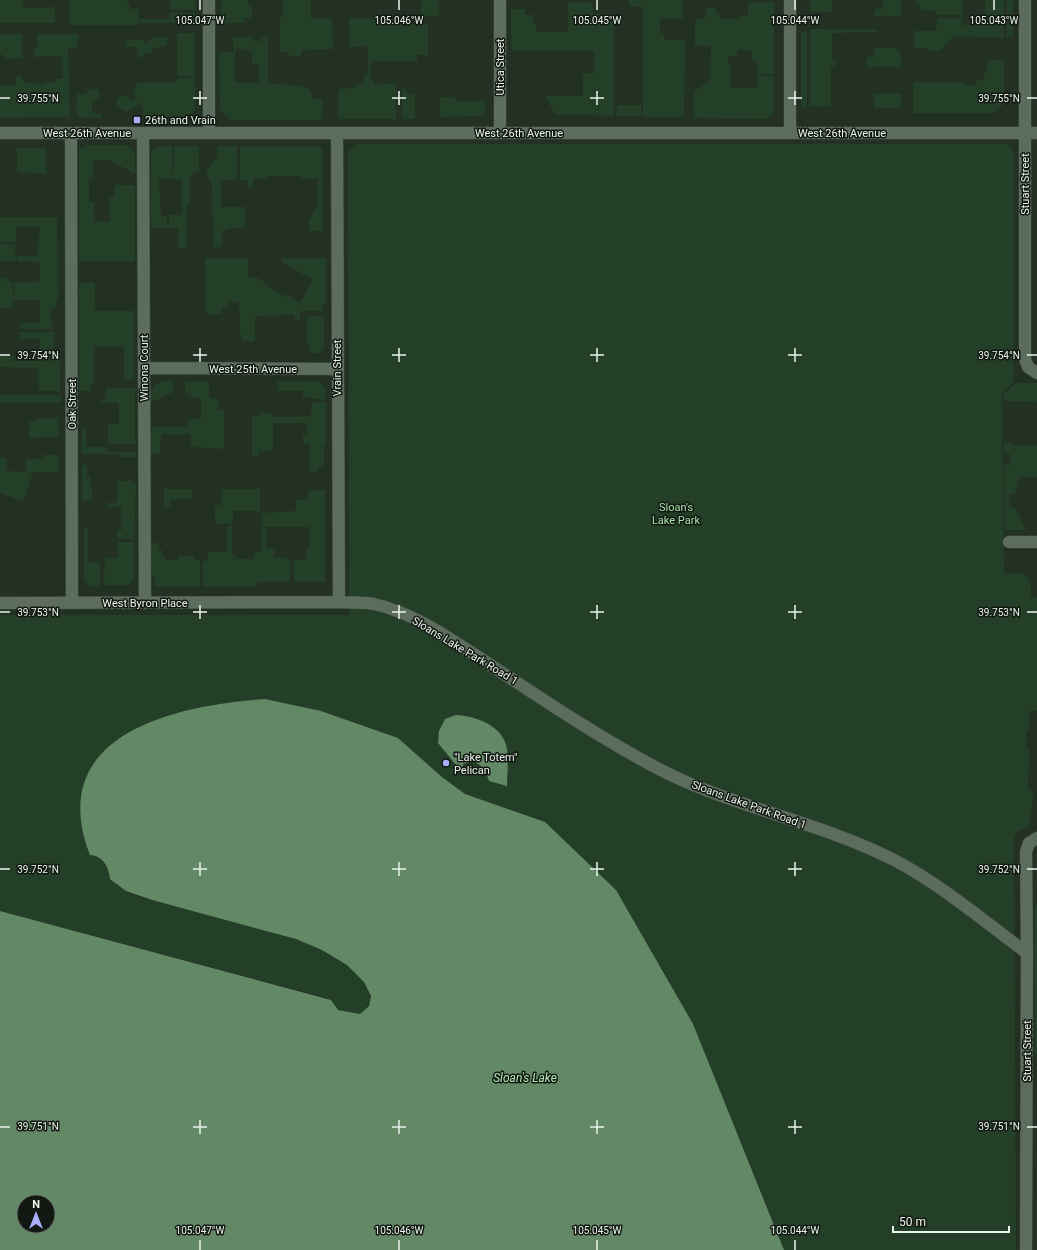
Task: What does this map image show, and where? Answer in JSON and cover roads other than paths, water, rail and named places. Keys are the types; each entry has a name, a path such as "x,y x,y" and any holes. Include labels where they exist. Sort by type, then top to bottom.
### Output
{"street":[{"path":"209,0 209,133"},
{"name":"Utica Street","path":"500,0 500,133"},
{"path":"790,0 790,133"},
{"name":"Stuart Street","path":"1025,0 1031,133 1026,359 1033,370"},
{"name":"West 26th Avenue","path":"0,133 1031,133"},
{"name":"Oak Street","path":"71,133 72,603"},
{"name":"Winona Court","path":"143,133 144,603"},
{"name":"Vrain Street","path":"337,133 339,602"},
{"name":"West 25th Avenue","path":"144,368 337,369"},
{"path":"1009,542 1037,542"},
{"name":"West Byron Place","path":"0,603 339,602"},
{"name":"Sloans Lake Park Road 1","path":"339,602 374,604 411,617 443,635 588,728 657,768 703,790 749,807 833,834 895,861 966,908 1028,953"},
{"name":"Stuart Street","path":"1026,1250 1032,1076 1026,852 1029,844 1037,838"}],"water":[{"name":"Sloan's Lake","path":"265,699 321,711 398,738 442,777 465,794 545,822 616,890 693,1024 784,1250 0,1250 0,911 331,1000 338,1010 360,1014 369,1006 371,996 364,982 347,965 322,950 296,939 152,900 126,891 110,879 107,866 102,860 98,857 90,855 80,814 85,780 101,754 126,734 158,719 194,709 230,702"},
{"path":"456,715 480,720 495,728 501,734 505,741 508,753 507,786 489,781 485,769 474,761 463,764 462,773 457,771 456,765 438,743 439,731 445,719"}],"place":[{"name":"26th and Vrain","path":"137,120"},
{"name":"\"Lake Totem\" Pelican","path":"446,763"}],"park label":[{"name":"Sloan's Lake Park","path":"676,513"}]}
